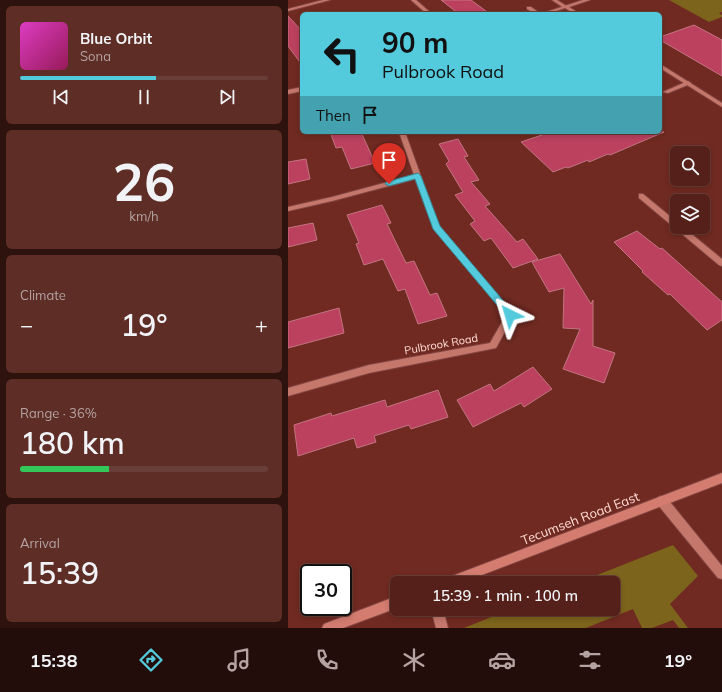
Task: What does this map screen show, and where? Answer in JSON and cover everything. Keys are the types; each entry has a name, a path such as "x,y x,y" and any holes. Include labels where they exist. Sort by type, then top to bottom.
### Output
{"main road":[{"name":"Tecumseh Road East","path":"465,576 722,478"},
{"path":"328,628 390,605"}],"street":[{"path":"288,10 328,0"},
{"path":"413,0 428,12"},
{"path":"554,0 575,12"},
{"path":"548,12 588,0"},
{"path":"529,8 537,12"},
{"path":"662,67 722,105"},
{"path":"666,92 688,83"},
{"path":"288,92 300,89"},
{"name":"Pulbrook Road","path":"288,392 369,369 493,346 510,315 436,227 403,134"},
{"path":"288,209 418,176"},
{"path":"641,196 670,221"},
{"path":"686,234 722,263"},
{"path":"662,501 722,574"},
{"path":"439,616 442,628"}],"shaded area":[{"path":"669,0 722,0 722,12 719,13 722,17 709,22"},
{"path":"673,545 698,576 670,604 688,628 679,628 673,620 652,628 642,628 633,609 620,614 620,576 595,576"},
{"path":"494,616 616,616 586,628 464,628"}],"building":[{"path":"441,0 471,0 487,12 456,12"},
{"path":"288,16 300,29 300,62 288,46"},
{"path":"694,25 722,40 722,76 662,41 662,36"},
{"path":"331,134 362,134 375,163 351,169 342,147 336,148"},
{"path":"545,134 659,134 610,155 608,154 589,162 588,160 553,172 521,142"},
{"path":"458,139 468,156 464,157 479,180 471,182 490,204 485,206 517,242 523,239 538,259 513,268 491,238 484,241 470,224 475,221 455,195 463,192 446,164 449,161 439,144"},
{"path":"306,159 310,179 288,184 288,162"},
{"path":"382,205 391,223 387,224 406,263 414,261 430,295 437,293 447,316 418,324 405,289 398,291 383,259 364,265 356,244 359,243 347,215"},
{"path":"313,223 317,240 288,247 288,228"},
{"path":"637,231 660,249 662,248 722,302 722,320 707,330 670,294 668,295 642,272 643,271 614,242"},
{"path":"560,254 591,304 593,300 593,346 615,353 604,383 563,369 580,329 563,328 564,288 549,292 532,262"},
{"path":"339,308 344,333 288,348 288,322"},
{"path":"533,367 552,389 524,407 521,403 473,427 457,400 490,384 494,391"},
{"path":"438,390 448,417 411,429 409,425 374,436 376,442 357,448 354,438 298,456 294,425 331,413 332,416 385,400 387,407"}],"route":[{"path":"389,184 418,176 436,227 510,315"}]}
